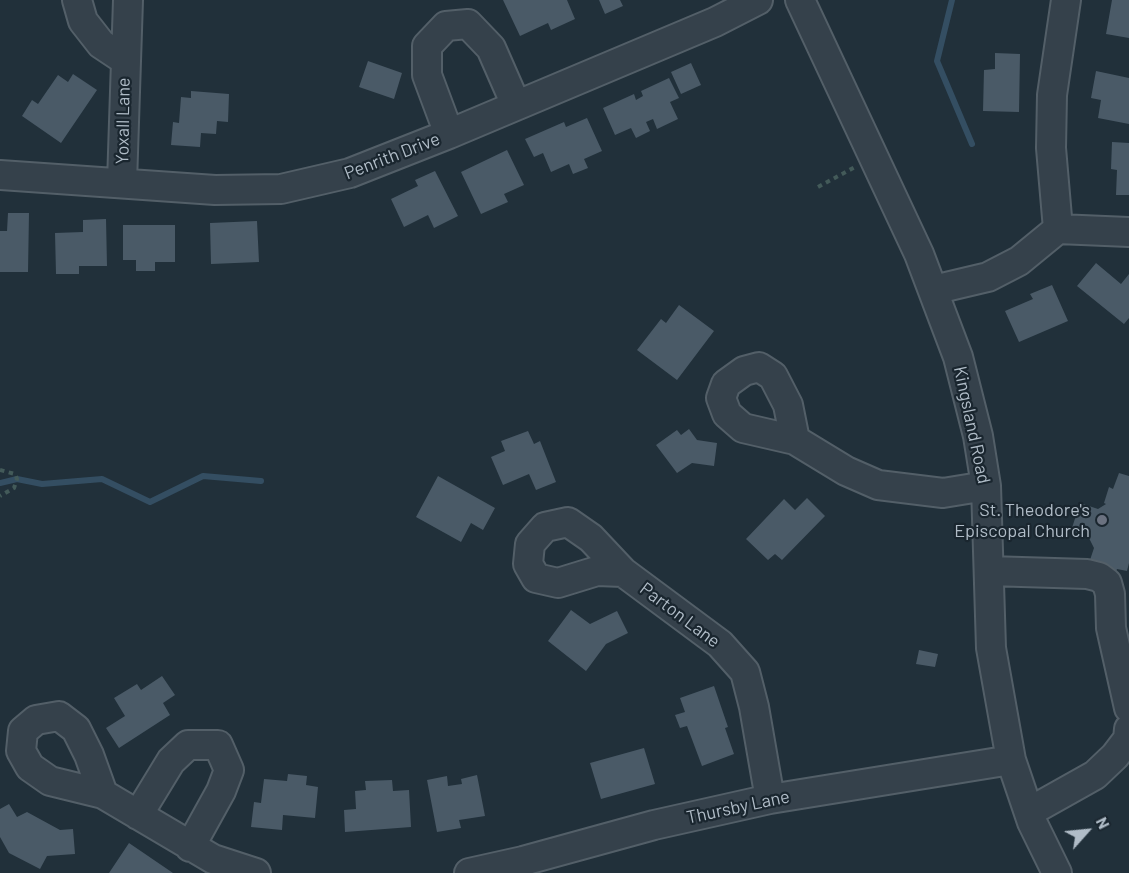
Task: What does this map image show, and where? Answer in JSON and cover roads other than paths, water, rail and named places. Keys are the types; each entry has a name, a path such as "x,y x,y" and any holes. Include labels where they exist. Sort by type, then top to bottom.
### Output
{"street":[{"name":"Yoxall Lane","path":"77,0 83,21 101,44 125,60"},
{"name":"Yoxall Lane","path":"122,183 128,0"},
{"name":"Penrith Drive","path":"0,176 215,190 281,189 350,173 449,134 715,22 758,0"},
{"name":"Kingsland Road","path":"800,0 874,157 933,290 958,357 978,436 986,486 991,648 1011,760 1029,812 1057,873"},
{"path":"1058,228 1051,148 1052,95 1066,0"},
{"path":"449,134 427,75 427,46 446,26 468,24 491,48 516,105"},
{"path":"933,290 998,272 1019,261 1058,228 1129,232"},
{"path":"795,440 846,471 878,485 943,493 986,486"},
{"path":"989,571 1088,574 1100,577 1107,583 1110,594 1111,628 1129,708"},
{"name":"Parton Lane","path":"623,572 720,644 745,672 754,706 770,800"},
{"path":"1029,812 1095,775 1115,756 1129,736"},
{"path":"138,815 171,761 188,745 218,745 229,770 221,791 190,847"},
{"name":"Thursby Lane","path":"469,873 523,861 654,825 770,800 1011,760"},
{"path":"103,794 213,859 256,873"}],"waterway":[{"path":"952,0 937,61 972,144"},
{"path":"0,483 17,479 42,484 102,479 150,502 203,476 261,481"}],"place":[{"name":"St. Theodore's Episcopal Church","path":"1102,520"}]}
